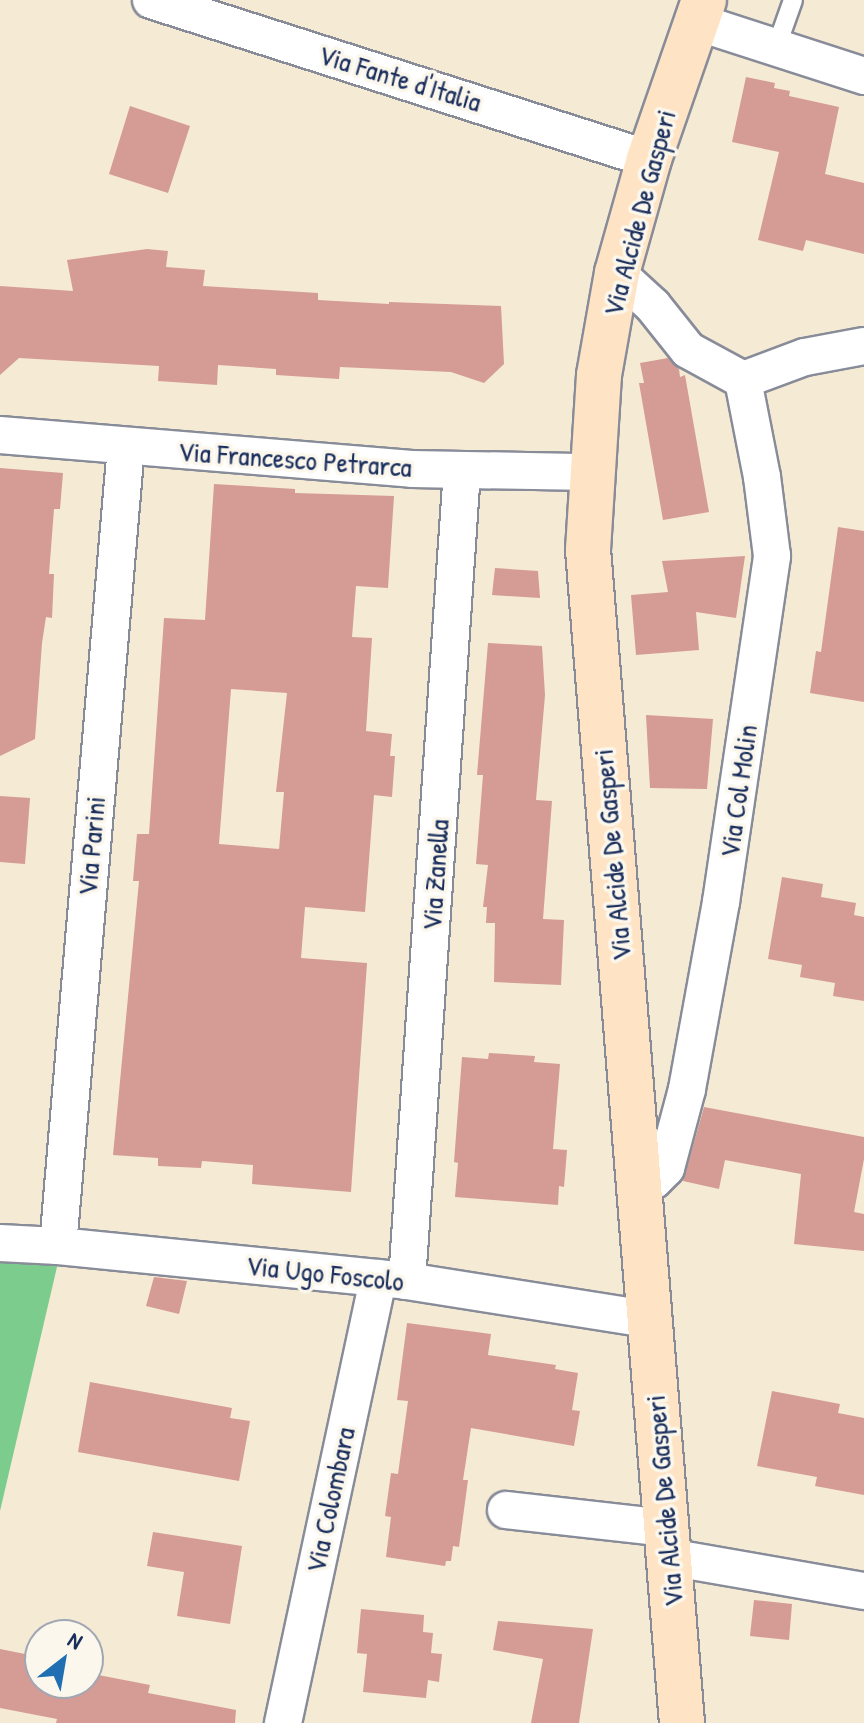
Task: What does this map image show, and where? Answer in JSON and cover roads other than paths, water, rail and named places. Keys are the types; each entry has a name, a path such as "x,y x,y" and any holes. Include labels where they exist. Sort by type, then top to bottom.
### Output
{"main road":[{"name":"Via Alcide De Gasperi","path":"682,1723 589,566 591,472 599,375 617,273 649,159 700,11"}],"street":[{"name":"Via Fante d'Italia","path":"151,0 649,159"},
{"path":"700,11 776,48 864,76"},
{"path":"617,273 653,306 688,350 743,380 805,357 864,346"},
{"name":"Via Col Molin","path":"639,1183 654,1180 666,1168 687,1089 721,902 772,556 762,477 743,380"},
{"name":"Via Francesco Petrarca","path":"0,435 462,470 591,472"},
{"name":"Via Parini","path":"58,1246 126,446"},
{"name":"Via Zanella","path":"392,1279 462,470"},
{"name":"Via Ugo Foscolo","path":"0,1243 392,1279 575,1304 648,1319"},
{"name":"Via Colombara","path":"283,1723 392,1279"},
{"path":"506,1510 668,1543 864,1591"}],"lane":[{"path":"776,48 793,0"}]}
